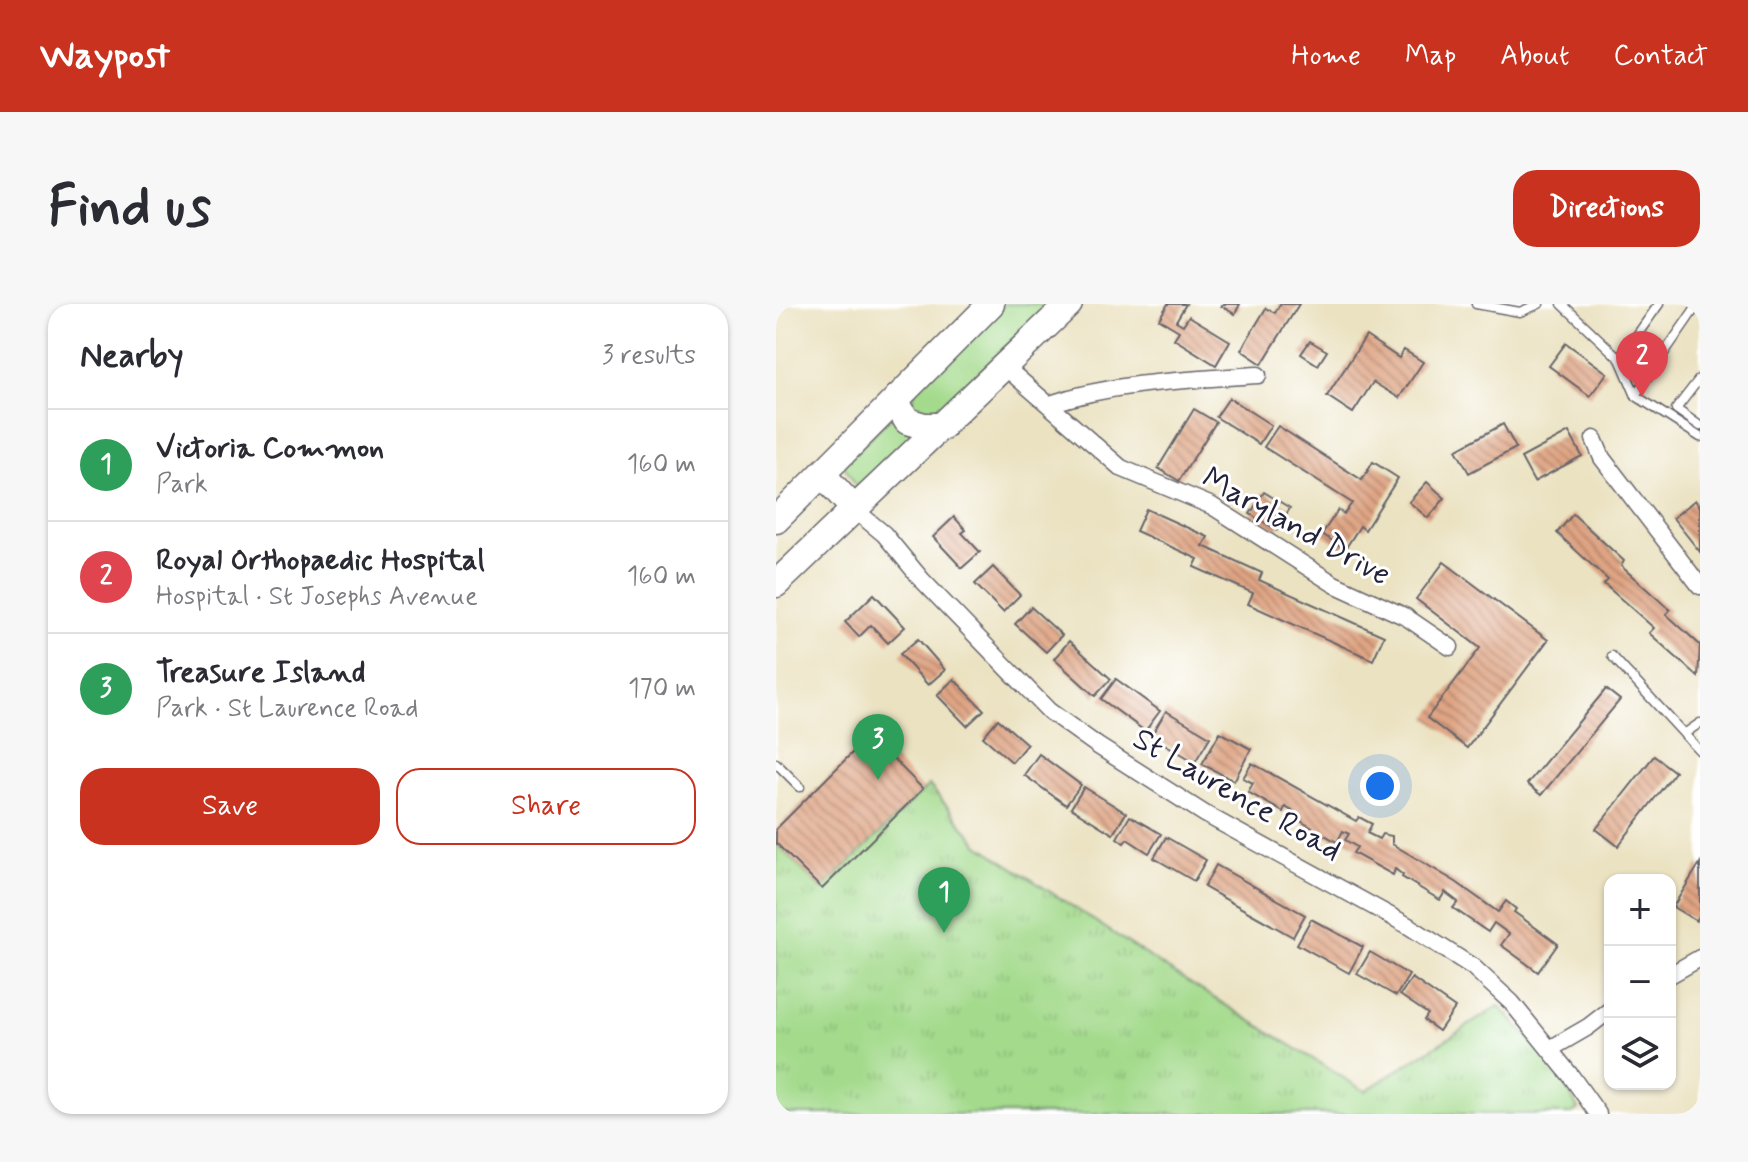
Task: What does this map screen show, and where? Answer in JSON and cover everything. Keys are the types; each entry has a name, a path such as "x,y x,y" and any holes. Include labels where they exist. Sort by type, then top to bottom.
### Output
{"highway":[{"path":"776,520 991,304"},
{"path":"776,584 1069,304"},
{"path":"898,397 898,405 907,421 924,426 943,426"},
{"path":"822,474 855,510"}],"street":[{"name":"Maryland Drive","path":"1004,366 1121,468 1212,506 1334,584 1406,617 1450,647"},
{"path":"1050,404 1083,393 1166,381 1258,375"},
{"path":"1594,439 1602,458 1700,586"},
{"name":"St Laurence Road","path":"855,510 884,534 922,580 1049,711 1205,814 1407,925 1473,967 1512,1003 1598,1114"},
{"path":"1676,972 1700,958"},
{"path":"1550,1049 1604,1015"}],"lane":[{"path":"1476,304 1520,312 1539,304"},
{"path":"1562,304 1620,359 1636,394 1700,437"},
{"path":"1620,359 1632,349 1659,304"},
{"path":"1636,394 1698,304"},
{"path":"1670,418 1700,378"},
{"path":"1676,409 1700,426"},
{"path":"1612,656 1700,751"},
{"path":"1684,734 1700,723"},
{"path":"776,763 800,787"}],"green space":[{"path":"1004,304 1050,304 939,412 924,415 918,412 912,406 915,389"},
{"path":"893,415 917,439 861,494 843,464"},
{"path":"929,785 979,845 1180,977 1365,1091 1499,1006 1555,1067 1578,1109 1571,1114 776,1114 776,843 822,889"}],"building":[{"path":"1168,304 1186,304 1176,321 1183,325 1189,316 1230,341 1216,365 1174,339 1179,331 1159,319"},
{"path":"1240,304 1235,314 1221,306"},
{"path":"1280,304 1299,304 1262,364 1241,350 1266,308 1275,313"},
{"path":"1366,336 1399,358 1404,350 1423,362 1399,398 1373,382 1353,413 1327,396"},
{"path":"1310,341 1327,351 1318,365 1301,354"},
{"path":"1566,343 1607,373 1590,396 1549,366"},
{"path":"1229,398 1271,425 1259,444 1216,417"},
{"path":"1194,409 1216,422 1179,481 1158,468"},
{"path":"1503,424 1516,448 1469,473 1456,450"},
{"path":"1278,426 1362,480 1373,462 1398,478 1365,530 1360,526 1345,549 1322,534 1338,510 1344,514 1352,503 1264,447"},
{"path":"1569,432 1582,456 1534,482 1521,458"},
{"path":"1427,482 1445,498 1428,518 1409,502"},
{"path":"1264,492 1290,508 1277,530 1250,514"},
{"path":"1695,500 1700,507 1700,552 1673,518"},
{"path":"1146,509 1208,537 1203,546 1262,573 1259,580 1384,636 1373,660 1248,604 1253,593 1194,567 1198,559 1136,531"},
{"path":"1573,514 1624,561 1621,566 1670,610 1666,614 1700,645 1698,677 1649,633 1654,628 1604,584 1608,580 1557,533"},
{"path":"954,517 966,530 962,533 980,552 962,568 933,537"},
{"path":"1444,562 1548,640 1467,748 1427,718 1480,648 1416,599"},
{"path":"993,567 1020,595 1003,612 975,584"},
{"path":"874,594 905,627 888,643 871,625 859,637 845,622"},
{"path":"1031,607 1062,635 1046,652 1015,624"},
{"path":"918,639 945,670 928,685 900,654"},
{"path":"1069,641 1111,679 1095,696 1054,659"},
{"path":"954,679 984,710 967,726 937,695"},
{"path":"1116,679 1160,711 1145,731 1101,699"},
{"path":"1606,689 1620,700 1541,795 1527,784"},
{"path":"1166,711 1210,737 1195,762 1151,736"},
{"path":"998,719 1027,744 1012,762 983,737"},
{"path":"1220,732 1251,749 1234,781 1202,764"},
{"path":"870,735 923,789 822,889 776,843 776,829"},
{"path":"1039,754 1081,785 1066,805 1024,775"},
{"path":"1654,756 1675,772 1618,846 1596,829"},
{"path":"1252,763 1356,821 1359,817 1372,824 1367,833 1379,839 1382,834 1392,836 1392,844 1456,882 1498,912 1506,901 1516,909 1514,912 1558,944 1538,972 1501,945 1509,934 1494,923 1488,932 1453,908 1458,902 1445,892 1440,900 1402,877 1395,869 1393,875 1353,853 1357,847 1345,840 1349,834 1343,831 1337,842 1297,819 1300,815 1285,807 1283,812 1248,792 1253,783 1243,778"},
{"path":"1084,787 1126,813 1113,834 1071,808"},
{"path":"1130,816 1161,834 1149,853 1127,839 1124,843 1117,838"},
{"path":"1166,837 1206,860 1194,881 1154,858"},
{"path":"1700,863 1700,915 1696,921 1676,909 1676,902"},
{"path":"1216,865 1305,915 1293,937 1204,887"},
{"path":"1311,919 1363,947 1349,973 1297,944"},
{"path":"1370,952 1409,975 1396,996 1357,974"},
{"path":"1412,978 1455,1008 1439,1031 1424,1020 1428,1014 1400,995"}],"place":[{"name":"Royal Orthopaedic Hospital","path":"1642,397"},
{"name":"Treasure Island","path":"878,780"},
{"name":"Victoria Common","path":"944,933"}]}
